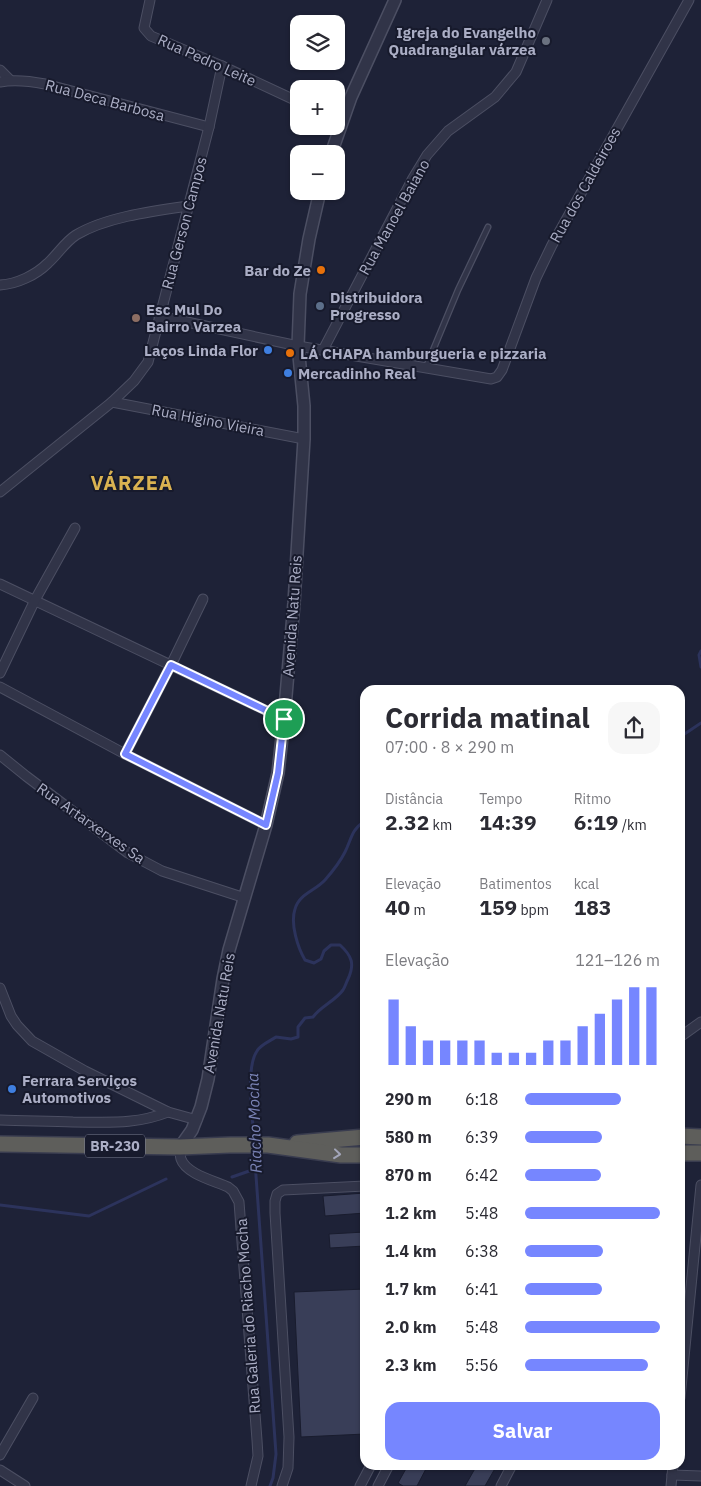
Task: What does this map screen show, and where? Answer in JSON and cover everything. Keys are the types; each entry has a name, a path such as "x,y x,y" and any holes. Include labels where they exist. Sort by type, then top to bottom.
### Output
{"highway":[{"path":"685,1136 701,1137"},
{"name":"BR-230","path":"0,1144 180,1147 271,1145 360,1137"},
{"name":"BR-230","path":"271,1145 341,1155 360,1155"},
{"path":"685,1153 701,1153"}],"street":[{"name":"Rua Pedro Leite","path":"150,0 144,28 151,36 290,98"},
{"path":"345,109 395,0"},
{"name":"Rua Manoel Baiano","path":"323,350 422,163 448,131 495,97 516,72 528,48 547,0"},
{"name":"Rua dos Caldeiroes","path":"426,367 491,379 497,377 502,370 536,278 552,245 689,0"},
{"name":"Rua Gerson Campos","path":"0,492 112,402 134,381 148,362 209,127 222,66"},
{"path":"0,70 10,80"},
{"name":"Rua Deca Barbosa","path":"0,82 10,80 45,84 209,127"},
{"name":"Avenida Natu Reis","path":"180,1147 197,1120 208,1079 226,964 266,825 278,773 295,594 304,439 304,406 298,346 300,294 317,200"},
{"path":"0,285 18,281 33,274 48,263 74,236 90,228 132,216 188,206"},
{"path":"159,316 298,346 426,367"},
{"name":"Rua Higino Vieira","path":"112,402 304,439"},
{"path":"0,673 35,600 75,528"},
{"path":"0,584 284,719"},
{"path":"125,754 203,599"},
{"path":"0,687 125,754 266,825"},
{"name":"Rua Artarxerxes Sa","path":"0,755 128,853 162,870 245,898"},
{"path":"0,988 11,1016 32,1040 85,1071 168,1112 197,1120"},
{"path":"685,1033 701,1022"},
{"path":"0,1120 132,1121 146,1120 168,1112"},
{"name":"Rua Galeria do Riacho Mocha","path":"180,1147 181,1159 185,1166 193,1172 228,1187 233,1191 239,1202 258,1440 258,1456 251,1486"},
{"path":"685,1349 701,1185"},
{"path":"282,1486 288,1468 289,1437 275,1213 277,1194 283,1190 360,1186"},
{"path":"685,1289 691,1290"},
{"path":"0,1455 33,1398"},
{"path":"0,1470 25,1486"},
{"path":"360,1486 368,1470"},
{"path":"378,1486 386,1470"},
{"path":"501,1486 509,1470"},
{"path":"671,1486 673,1470 701,1476"}],"lane":[{"path":"426,367 454,299 488,227"}],"building":[{"path":"360,1193 360,1213 325,1216 323,1196"},
{"path":"360,1232 360,1246 330,1248 329,1234"},
{"path":"360,1289 360,1434 301,1437 294,1292"},
{"path":"405,1470 425,1470 417,1486 403,1486 398,1483"},
{"path":"474,1470 494,1470 485,1486 465,1486"}],"waterway":[{"name":"Riacho Mocha","path":"701,651 699,655 701,667"},
{"name":"Riacho Mocha","path":"685,734 701,723"},
{"name":"Riacho Mocha","path":"254,1140 251,1107 251,1069 258,1049 276,1037 291,1039 298,1037 298,1027 305,1018 313,1017 336,997 343,990 350,974 352,965 350,957 340,945 331,945 324,951 321,959 314,963 305,960 293,922 297,904 321,884 333,870 343,856 354,831 360,824"},
{"name":"Riacho Mocha","path":"254,1148 276,1454 270,1486"},
{"path":"232,1177 255,1169"},
{"path":"0,1205 89,1216 166,1179"}],"place":[{"name":"Igreja do Evangelho Quadrangular várzea","path":"546,41"},
{"name":"Bar do Ze","path":"321,270"},
{"name":"Distribuidora Progresso","path":"320,306"},
{"name":"Esc Mul Do Bairro Varzea","path":"136,318"},
{"name":"Laços Linda Flor","path":"268,350"},
{"name":"LÁ CHAPA hamburgueria e pizzaria","path":"290,353"},
{"name":"Mercadinho Real","path":"288,373"},
{"name":"Ferrara Serviços Automotivos","path":"12,1089"}],"district":[{"name":"VÁRZEA","path":"132,482"}],"route":[{"path":"171,665 284,719 278,773 266,825 125,754 171,665"}]}
